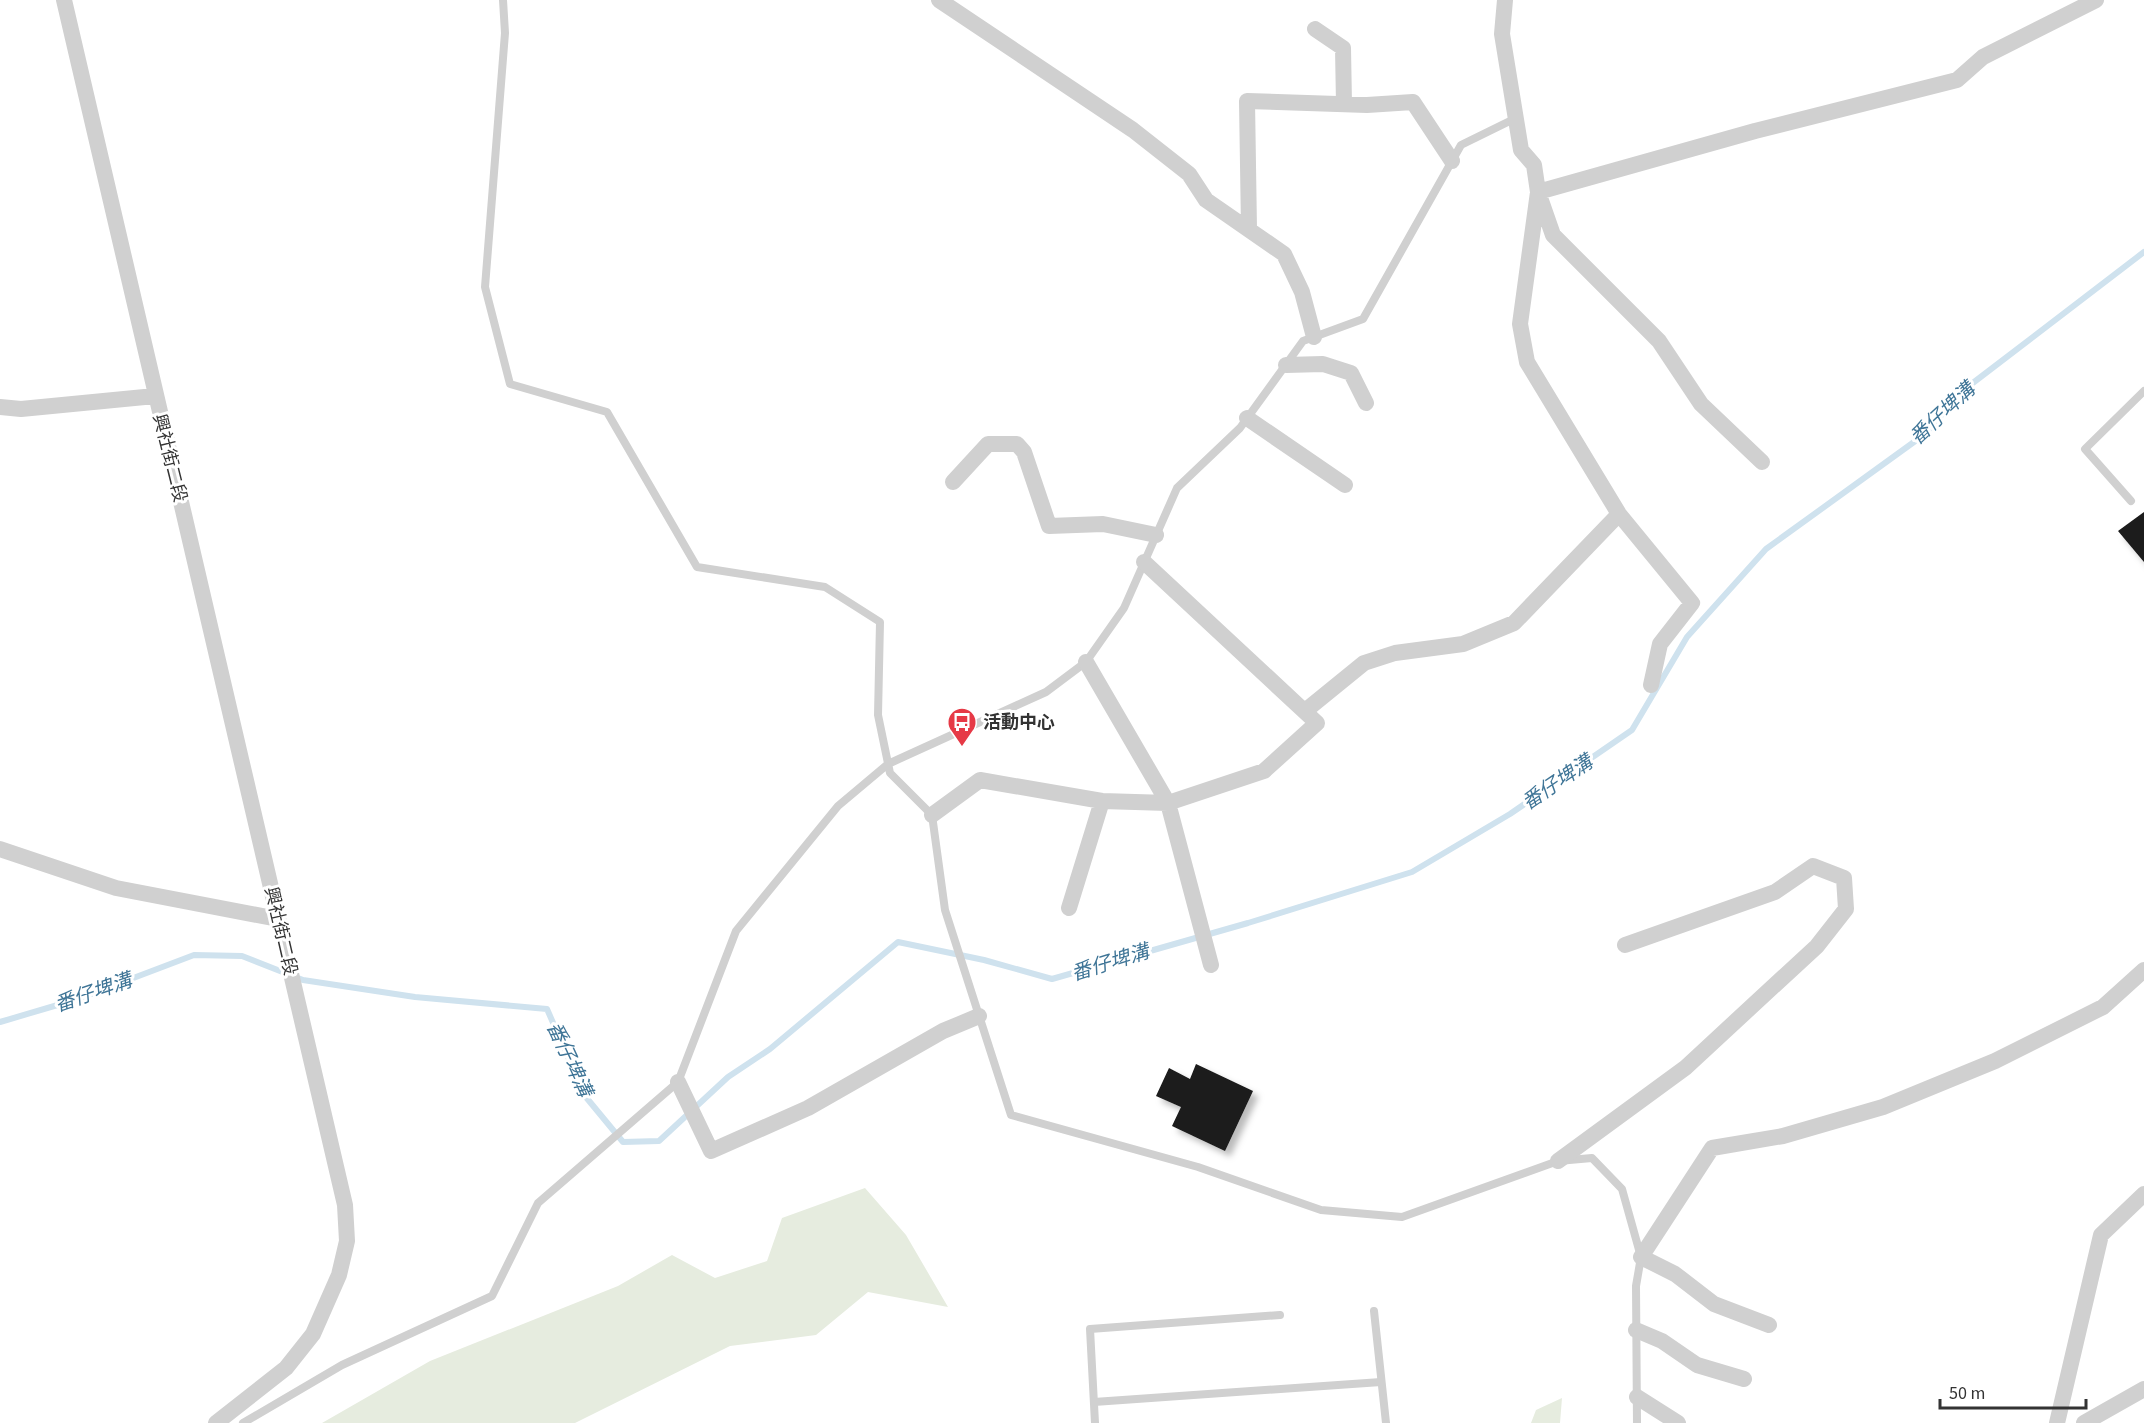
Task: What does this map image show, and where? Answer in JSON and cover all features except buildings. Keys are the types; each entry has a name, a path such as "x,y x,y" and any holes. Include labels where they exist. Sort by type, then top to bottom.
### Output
{"street":[{"name":"興社街二段","path":"64,0 345,1205 346,1241 339,1275 313,1334 286,1368 216,1423"},
{"path":"939,0 1133,130 1189,174 1206,200 1284,254 1302,292 1314,337"},
{"path":"1505,0 1502,34 1521,150 1534,165 1538,192 1553,235 1659,341 1701,404 1762,462"},
{"path":"1538,192 1755,131 1957,80 1983,57 2096,0"},
{"path":"1315,29 1343,48 1344,104"},
{"path":"1249,229 1247,101 1344,104 1413,102 1452,161"},
{"path":"1538,192 1520,324 1527,363 1619,514 1692,603 1660,644 1651,685"},
{"path":"1286,365 1323,364 1351,373 1366,403"},
{"name":"興社街二段","path":"0,407 21,409 155,396"},
{"path":"1247,418 1345,485"},
{"path":"953,482 988,444 1017,444 1023,452 1049,526 1103,524 1156,535"},
{"path":"1305,711 1364,663 1395,653 1464,644 1514,623 1619,514"},
{"path":"932,814 980,780 1102,801 1168,803 1264,771 1317,723 1144,562"},
{"path":"1086,662 1168,803 1211,965"},
{"path":"1069,908 1102,801"},
{"path":"0,849 116,888 278,919"},
{"path":"1558,1161 1685,1068 1817,946 1846,909 1844,878 1813,866 1774,892 1625,945"},
{"path":"1768,1325 1714,1304 1675,1274 1641,1257 1712,1148 1783,1136 1883,1107 1995,1061 2103,1007 2144,970"},
{"path":"678,1082 711,1150 808,1108 943,1030 979,1016"},
{"path":"2057,1423 2100,1235 2144,1194"},
{"path":"1636,1330 1662,1341 1697,1365 1744,1379"},
{"path":"2084,1423 2144,1389"},
{"path":"1637,1397 1678,1423"}],"lane":[{"path":"502,0 505,33 485,287 510,384 607,412 698,567 825,587 880,622 878,715 890,773 932,814 945,910 1011,1115 1198,1167 1321,1210 1402,1217 1558,1161 1592,1158 1622,1189 1641,1257 1635,1286 1637,1423"},
{"path":"243,1423 342,1365 492,1296 538,1203 678,1082 736,931 838,807 888,764 1046,692 1086,662 1124,608 1177,488 1247,418 1303,341 1363,319 1461,145 1516,118"},
{"path":"2132,501 2085,449 2144,392"},
{"path":"1374,1311 1386,1423"},
{"path":"1095,1423 1090,1329 1280,1315"},
{"path":"1094,1402 1381,1382"}],"shaded area":[{"path":"865,1188 906,1235 948,1307 868,1292 816,1335 730,1346 575,1423 322,1423 430,1361 618,1286 672,1255 715,1278 767,1261 782,1218"},
{"path":"1562,1398 1560,1423 1531,1423 1536,1410"}],"waterway":[{"name":"番仔埤溝","path":"0,1022 78,999 194,955 242,956 303,980 415,997 547,1009 585,1096 623,1142 659,1141 728,1077 770,1049 898,942 984,960 1052,979 1248,923 1412,872 1510,814 1632,730 1687,637 1766,549 1925,434 1961,392 2144,252"}],"place":[{"name":"活動中心","path":"962,748"}]}
